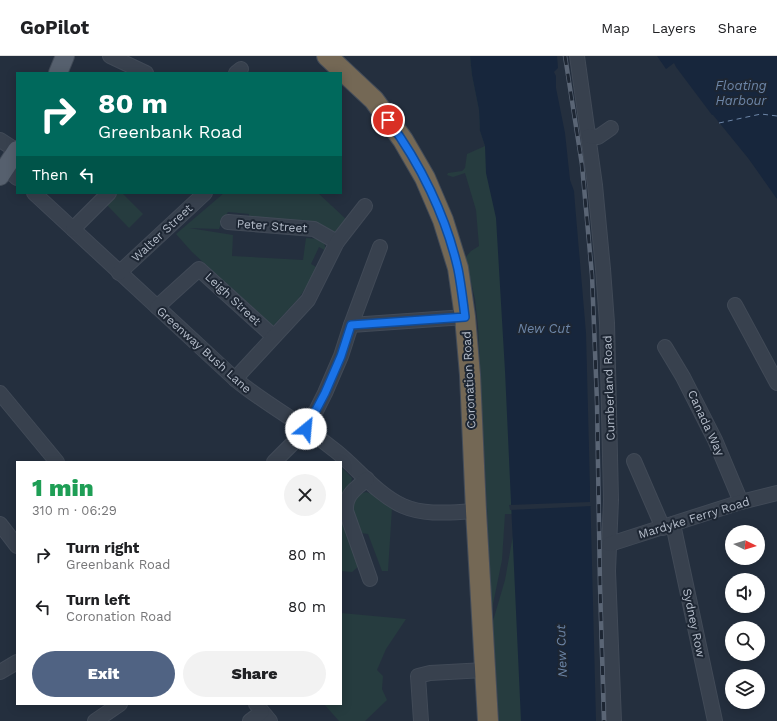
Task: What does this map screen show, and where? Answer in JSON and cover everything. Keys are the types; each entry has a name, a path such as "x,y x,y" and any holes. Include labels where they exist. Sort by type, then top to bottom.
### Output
{"highway":[{"name":"Coronation Road","path":"333,65 341,72"},
{"name":"Coronation Road","path":"342,73 374,100 403,140 425,178 443,220 458,268 465,317 470,375 488,721"}],"main road":[{"path":"58,72 65,56"},
{"path":"8,174 16,154"}],"street":[{"path":"110,56 144,72"},
{"name":"Cumberland Road","path":"577,56 589,136 607,323 611,466 610,544 608,570 614,721"},
{"path":"589,136 598,136 611,128"},
{"path":"0,140 16,150"},
{"name":"Greenway Bush Lane","path":"35,194 235,379 253,394 306,429 339,454 366,479 390,498 403,506 420,512 435,513 476,511"},
{"path":"73,229 108,194"},
{"name":"Walter Street","path":"119,272 204,194"},
{"path":"235,379 310,296 337,242 365,206"},
{"name":"Peter Street","path":"228,222 314,229 337,242"},
{"path":"275,461 306,429 325,393 341,356 380,247"},
{"name":"Leigh Street","path":"157,307 199,269 273,336"},
{"path":"735,305 777,383"},
{"path":"351,325 465,317"},
{"name":"Canada Way","path":"665,347 683,377 715,440 741,502"},
{"path":"0,393 56,461"},
{"name":"Sydney Row","path":"634,461 668,526 715,721"},
{"path":"366,479 354,489 346,503 346,511 370,579"},
{"name":"Mardyke Ferry Road","path":"610,544 741,502 777,493"},
{"path":"0,524 16,545"},
{"path":"0,672 16,663"},
{"path":"421,721 418,676 430,673 485,670"},
{"path":"95,721 119,705"},
{"path":"250,721 263,712"}],"green space":[{"path":"470,56 488,56 540,721 499,721 493,621 505,580 513,535 512,514 505,514 502,560 492,609 478,326 475,299 465,258 471,251 479,246 476,210 465,173 453,177 447,175 448,173 462,171 465,168 467,154 485,146 480,131 479,110"},
{"path":"116,194 123,194 143,214 129,228 106,204"},
{"path":"223,194 319,194 347,220 336,233 328,233 249,218 249,214 228,212 219,229 189,228 233,235 232,256 303,260 306,238 320,239 324,242 326,251 319,247 311,264 318,268 299,298 273,326 192,252 176,234"},
{"path":"342,468 352,478 349,488 342,493"},
{"path":"366,492 372,494 392,508 388,571 382,571 368,534 361,533 352,509 354,499"},
{"path":"342,523 359,566 352,572 342,571"},
{"path":"342,613 406,619 386,649 377,670 383,676 382,689 387,700 365,721 339,721 325,705 342,705"}],"water":[{"name":"New Cut","path":"470,56 557,56 558,68 554,72 556,76 556,88 565,133 570,180 574,191 586,333 596,721 521,721 505,371 496,218 486,173 485,146 480,131 479,110"},
{"name":"Floating Harbour","path":"657,56 777,56 777,199 748,158 712,115 674,63 666,69"}],"pier":[{"path":"590,488 592,488 592,506 510,510 509,505 590,502"}],"ferry route":[{"path":"719,123 761,114 777,116"}],"railway":[{"path":"565,56 582,165 592,275 597,402 604,721"}],"route":[{"path":"306,429 325,393 341,356 351,325 465,317 458,268 443,220 425,178 403,140 388,120"}]}
